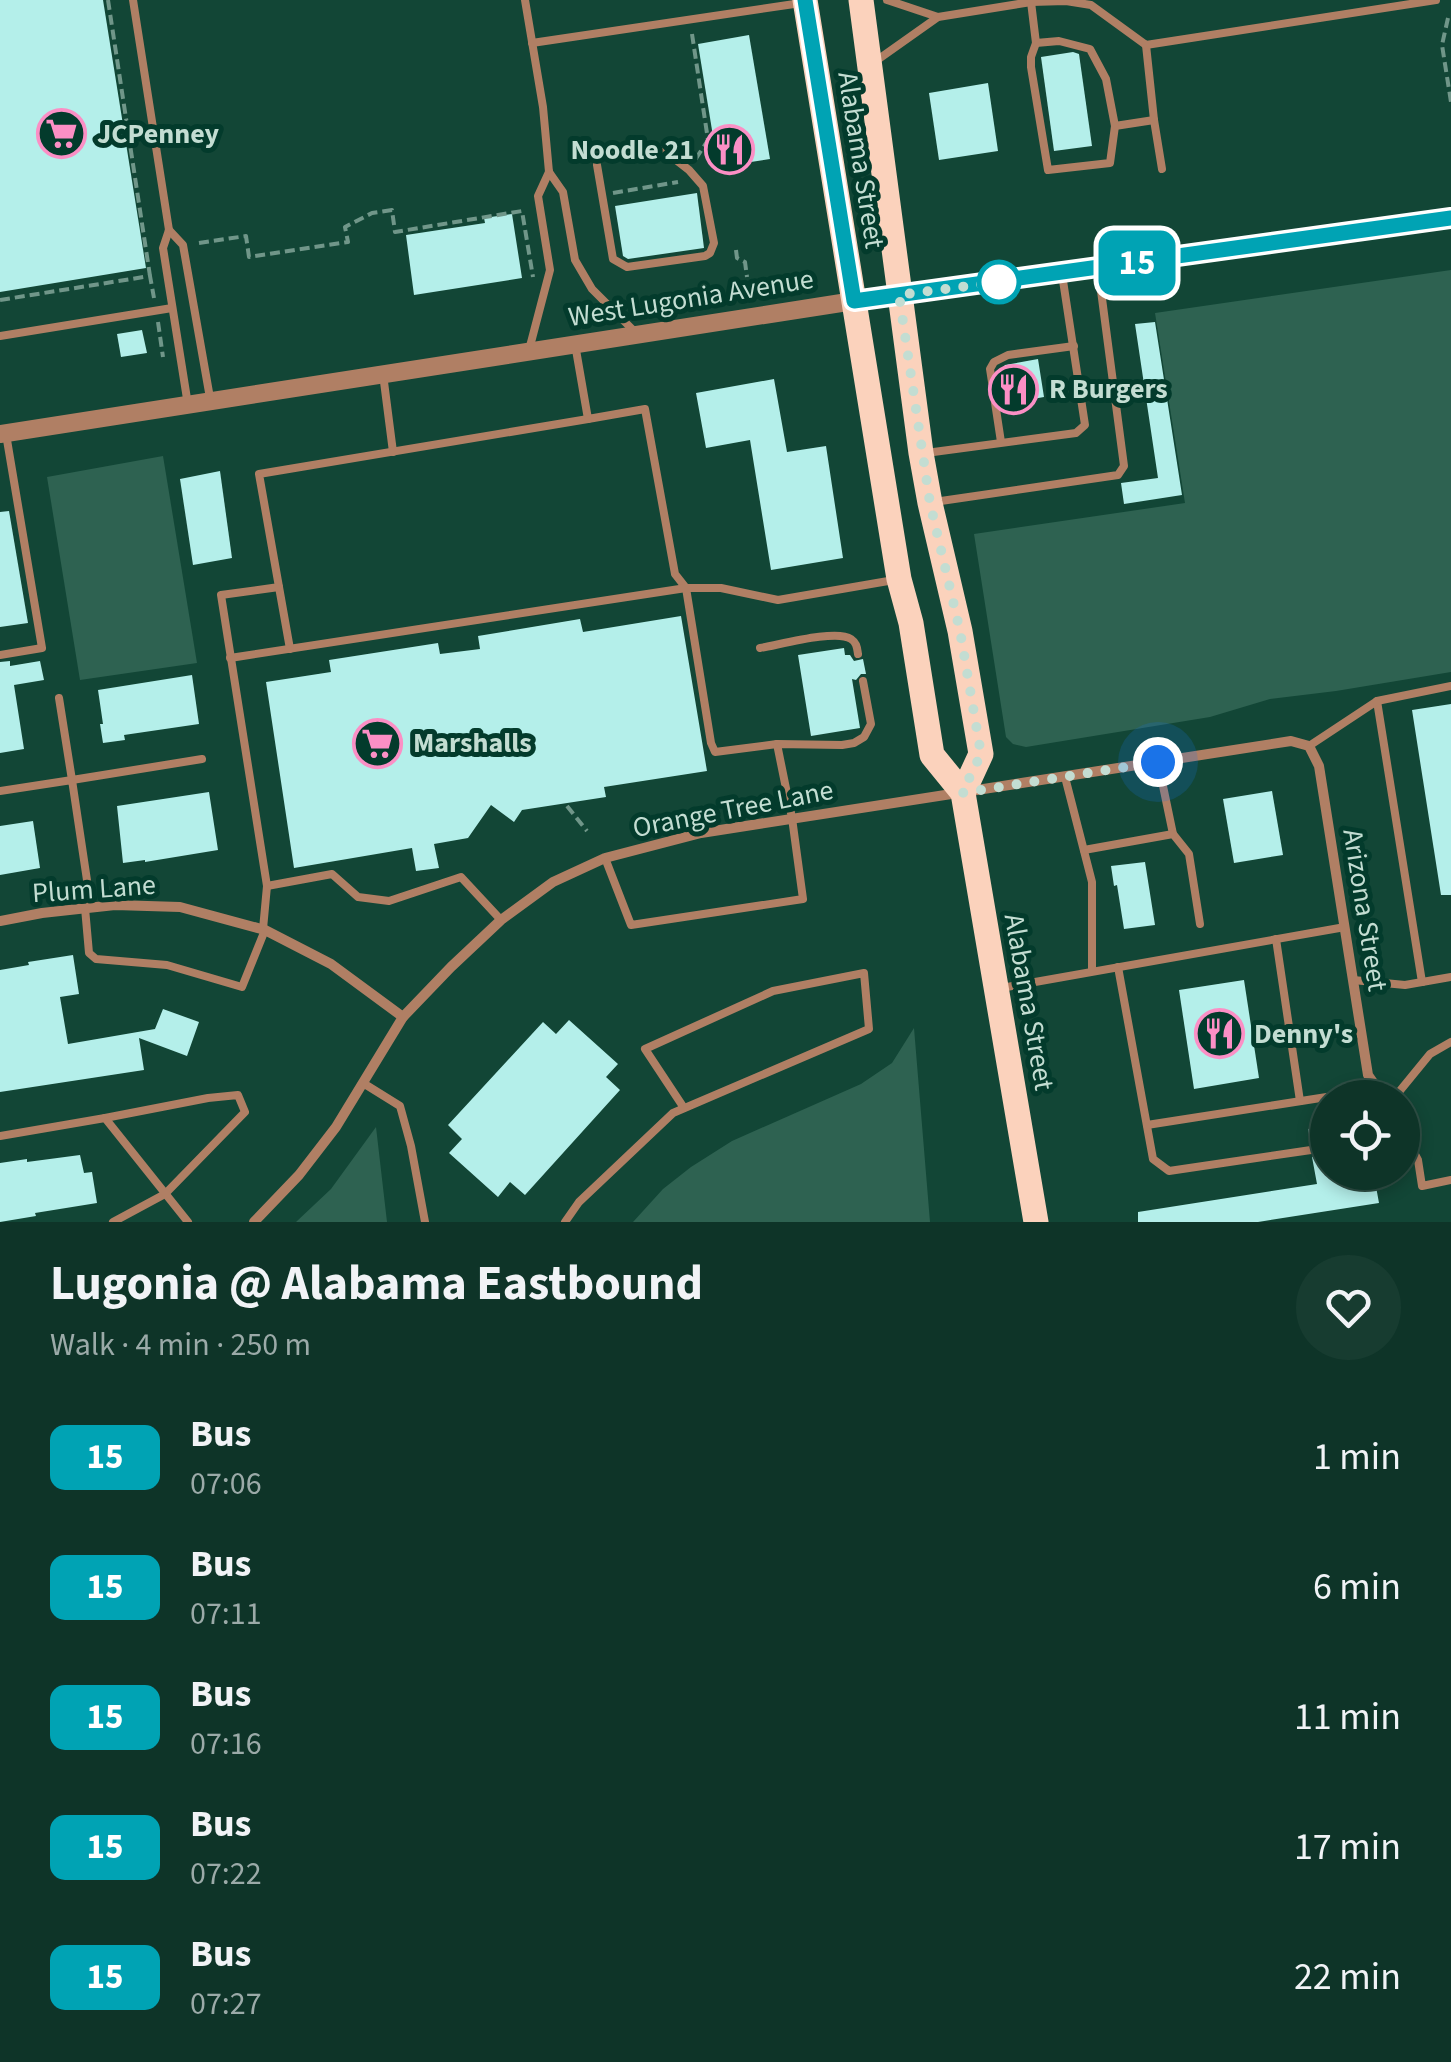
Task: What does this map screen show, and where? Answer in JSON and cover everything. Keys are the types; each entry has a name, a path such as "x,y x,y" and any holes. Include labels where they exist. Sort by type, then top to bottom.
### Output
{"main road":[{"name":"Alabama Street","path":"862,0 922,453 960,631 981,754 962,793"},
{"name":"Alabama Street","path":"806,1 899,579 912,623 932,755 962,793 1036,1222"},
{"name":"West Lugonia Avenue","path":"854,301 1451,218"}],"street":[{"name":"West Lugonia Avenue","path":"3,434 854,301"},
{"name":"Orange Tree Lane","path":"254,1222 299,1175 336,1127 403,1017 451,967 500,920 553,882 605,858 702,833 792,818 1292,741 1309,746"},
{"name":"Arizona Street","path":"1309,746 1319,766 1372,1080"},
{"name":"Plum Lane","path":"0,921 116,904 180,907 264,929 331,964 403,1017"}],"lane":[{"path":"133,0 169,230 163,248 188,405"},
{"path":"526,0 549,172 563,192 580,272 638,334"},
{"path":"887,0 938,18"},
{"path":"870,64 938,18 1032,2 1091,6 1146,46 1436,0"},
{"path":"532,43 806,1"},
{"path":"1032,2 1036,43 1031,57 1048,170 1110,163 1115,126 1106,79 1090,49 1059,41 1036,43"},
{"path":"1146,46 1162,169"},
{"path":"1115,126 1154,120"},
{"path":"597,165 613,259 627,267 705,256 714,244 703,186 662,149"},
{"path":"529,350 550,270 538,196 549,172"},
{"path":"169,230 183,245 210,401"},
{"path":"930,503 1118,475 1124,466 1098,268"},
{"path":"922,453 1076,433 1084,425 1062,273"},
{"path":"0,336 172,308"},
{"path":"575,344 588,419"},
{"path":"992,382 990,368 1001,358 1074,346"},
{"path":"383,374 393,452"},
{"path":"994,396 1001,442"},
{"path":"290,649 259,474 645,409 675,574 686,588 715,752 778,744 854,743 864,737 870,724 863,681"},
{"path":"0,654 42,648 3,434"},
{"path":"230,658 686,588 721,588 778,600 899,579"},
{"path":"59,698 88,908 89,953 96,959 166,965 242,987 264,929 267,886 221,595 279,587"},
{"path":"760,648 836,635 851,639 858,654"},
{"path":"1309,746 1377,701 1451,686"},
{"path":"1377,701 1422,982"},
{"path":"605,858 631,925 802,899 778,744"},
{"path":"0,790 202,760"},
{"path":"1158,762 1174,834 1189,854 1200,924"},
{"path":"1065,777 1092,882 1092,971"},
{"path":"1084,850 1174,834"},
{"path":"267,886 332,874 358,896 389,901 460,878 500,920"},
{"path":"997,988 1345,927"},
{"path":"1276,939 1300,1101"},
{"path":"1118,967 1153,1159 1169,1171 1310,1150"},
{"path":"565,1222 579,1202 673,1113 869,1029 864,973 773,991 645,1048 684,1108"},
{"path":"1353,980 1405,985 1451,977"},
{"path":"1409,1080 1430,1054 1451,1042"},
{"path":"362,1083 400,1106 425,1222"},
{"path":"0,1136 238,1095 245,1112 165,1194 113,1222"},
{"path":"1146,1125 1310,1100"},
{"path":"104,1118 188,1222"},
{"path":"1420,1173 1422,1186 1451,1180"}],"path":[{"path":"108,0 164,357"},
{"path":"1448,18 1442,45 1451,100"},
{"path":"600,186 609,184 611,193 680,182 708,140 690,20"},
{"path":"199,243 246,236 249,256 348,242 346,227 372,213 392,210 395,232 522,211 533,284"},
{"path":"736,250 737,258 745,262 747,276"},
{"path":"0,300 150,276"},
{"path":"567,806 588,831"}],"green space":[{"path":"1451,270 1451,672 1270,699 1210,717 1026,747 1013,744 1006,737 974,534 1185,503 1155,313"},
{"path":"163,456 197,663 80,680 47,477"},
{"path":"914,1028 930,1222 633,1222 663,1189 732,1141 861,1084 892,1063"},
{"path":"376,1127 387,1222 296,1222 331,1189"}],"building":[{"name":"JCPenney","path":"0,0 103,0 146,268 0,292"},
{"path":"749,35 770,159 718,167 698,44"},
{"path":"1079,54 1092,146 1054,151 1041,57"},
{"path":"988,83 998,151 939,160 929,93"},
{"path":"697,193 704,248 628,259 623,256 615,206"},
{"path":"512,214 522,278 414,295 406,235 485,223 484,218"},
{"path":"1155,322 1182,495 1124,504 1121,483 1158,478 1135,324"},
{"path":"142,330 147,353 121,357 117,334"},
{"name":"R Burgers","path":"1038,359 1044,397 1004,404 995,389 998,374 1005,365"},
{"path":"774,379 787,452 826,446 843,558 771,570 750,440 706,448 696,393"},
{"path":"220,471 232,558 193,565 180,479"},
{"path":"9,511 28,623 0,627 0,512"},
{"path":"681,616 707,771 604,787 606,797 522,810 514,822 491,805 468,838 434,844 439,868 416,871 412,848 294,868 266,682 331,672 329,660 438,643 440,654 480,649 478,636 580,619 583,632"},
{"path":"844,648 845,655 854,661 863,659 866,674 852,679 860,728 811,736 798,655"},
{"path":"10,661 10,666 40,661 44,680 14,685 24,749 0,753 0,662"},
{"path":"192,675 199,724 124,735 125,740 103,743 98,690"},
{"path":"1451,704 1451,895 1441,895 1412,710"},
{"path":"1272,791 1283,855 1234,863 1223,799"},
{"path":"209,792 218,850 123,863 117,806"},
{"path":"33,821 40,868 0,875 0,826"},
{"path":"1145,862 1155,925 1124,929 1111,866"},
{"path":"73,955 79,994 60,997 68,1044 155,1029 163,1009 199,1022 187,1056 139,1038 144,1070 0,1092 0,970"},
{"name":"Denny's","path":"1244,980 1259,1078 1194,1089 1179,990"},
{"path":"569,1020 618,1064 606,1077 620,1090 525,1195 510,1182 498,1197 449,1153 462,1139 448,1125 543,1022 556,1034"},
{"path":"80,1155 84,1173 92,1172 97,1203 0,1222 0,1163"},
{"path":"1310,1185 1310,1190 1377,1190 1379,1203 1258,1222 1138,1222 1138,1212"}],"bus line":[{"name":"15","path":"805,0 854,301 1451,218"}],"place":[{"name":"JCPenney","path":"62,134"},
{"name":"Noodle 21","path":"729,150"},
{"name":"R Burgers","path":"1014,389"},
{"name":"Marshalls","path":"378,743"},
{"name":"Denny's","path":"1219,1034"}],"route":[{"path":"999,282 899,295 930,503 960,631 981,754 962,793 1158,762"}]}
